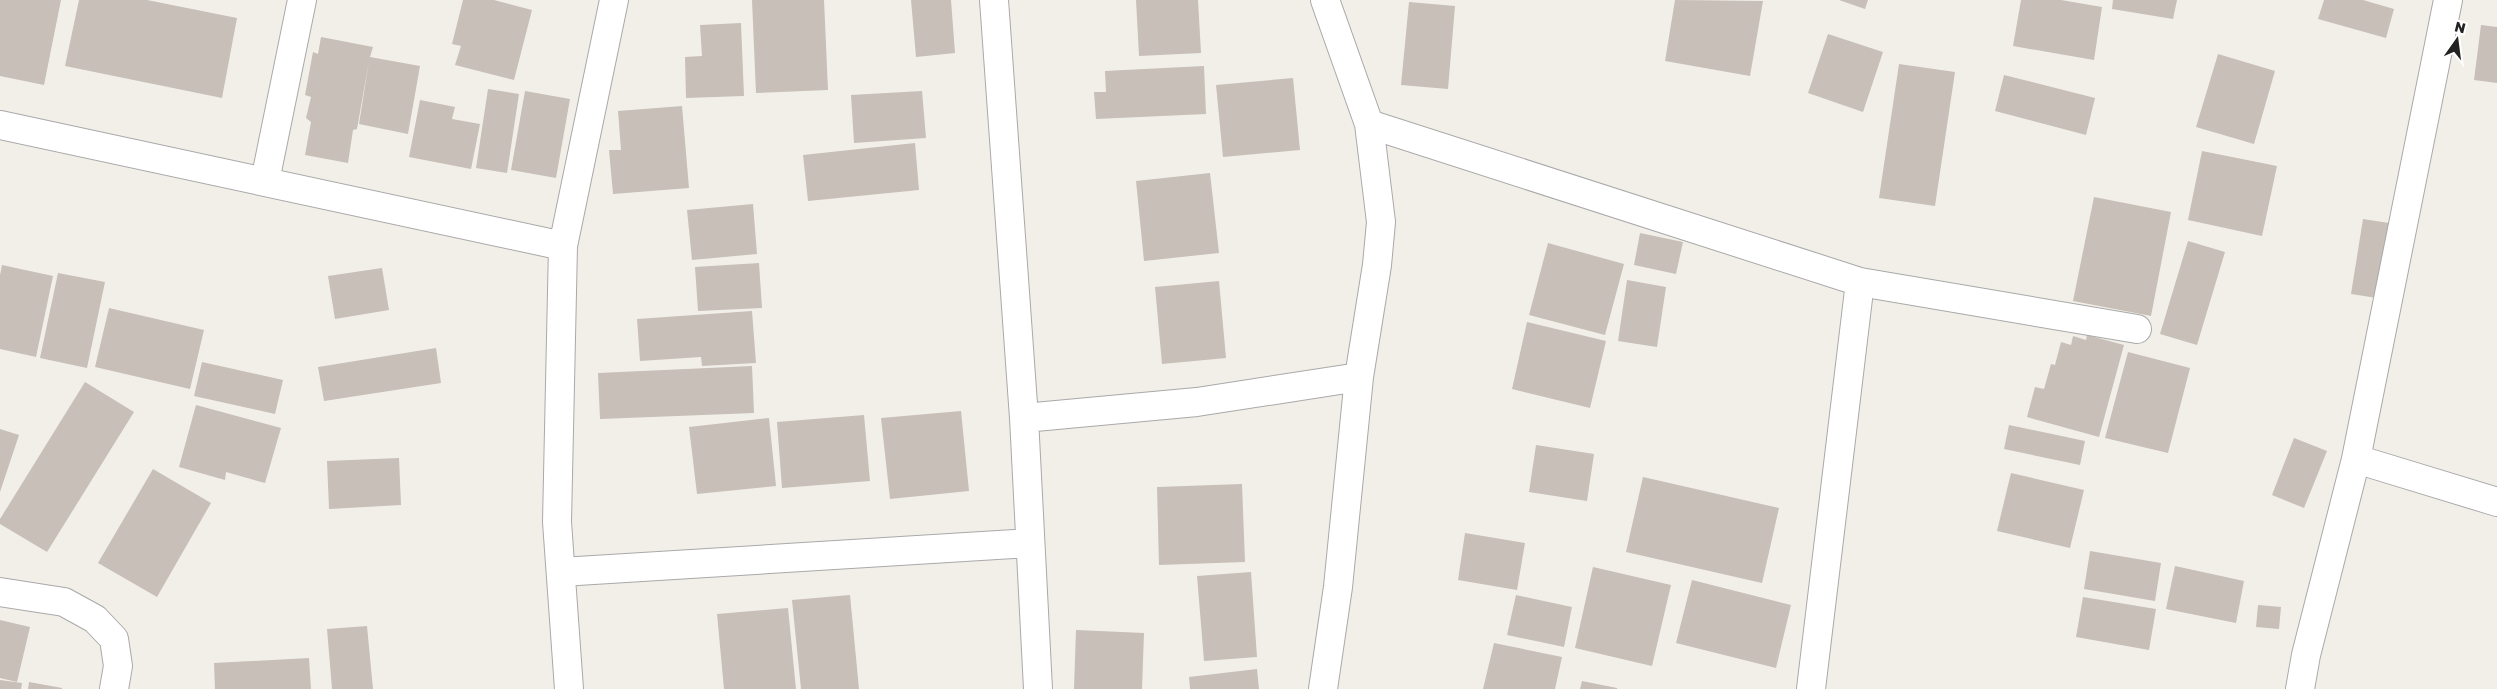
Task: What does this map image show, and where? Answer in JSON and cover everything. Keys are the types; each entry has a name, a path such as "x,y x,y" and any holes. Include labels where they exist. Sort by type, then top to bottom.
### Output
{"street":[{"path":"265,181 302,0"},
{"path":"568,689 557,522 563,246 614,0"},
{"path":"994,0 1024,418 1038,689"},
{"path":"1323,689 1338,587 1359,377 1377,265 1381,222 1370,124 1325,0"},
{"path":"2300,689 2306,655 2356,460 2448,0"},
{"path":"1370,124 1860,282 2137,329"},
{"path":"0,125 563,246"},
{"path":"1811,689 1860,282"},
{"path":"1024,418 1197,402 1359,377"},
{"path":"2356,460 2497,502"},
{"path":"561,572 1030,543"},
{"path":"0,592 64,602 95,619 114,639 118,666 114,689"}],"building":[{"path":"0,0 61,0 44,85 0,76"},
{"path":"79,0 147,0 237,18 222,98 65,66"},
{"path":"463,0 494,0 532,10 514,80 455,65 461,46 452,44"},
{"path":"752,0 824,0 828,90 756,93"},
{"path":"911,0 951,0 955,53 916,57"},
{"path":"1136,0 1198,0 1201,53 1139,56"},
{"path":"1675,0 1763,1 1750,76 1665,61"},
{"path":"1839,0 1868,0 1865,9"},
{"path":"2021,0 2061,0 2102,7 2094,60 2013,46"},
{"path":"2113,0 2177,0 2173,19 2112,9"},
{"path":"2324,0 2363,0 2394,9 2386,38 2318,19"},
{"path":"1409,2 1455,6 1448,89 1401,85"},
{"path":"741,23 744,96 686,98 685,57 702,56 700,25"},
{"path":"2481,25 2497,27 2497,83 2474,80"},
{"path":"1828,34 1883,52 1863,112 1808,93"},
{"path":"321,37 373,47 370,57 420,66 408,134 359,124 369,61 357,129 353,130 348,163 305,155 311,122 306,118 311,97 305,95 313,52 318,54"},
{"path":"2218,54 2275,71 2254,144 2196,127"},
{"path":"1899,64 1955,72 1935,206 1879,198"},
{"path":"1204,66 1206,114 1096,119 1094,92 1106,92 1105,71"},
{"path":"2004,75 2095,98 2086,135 1995,111"},
{"path":"1293,78 1300,150 1223,157 1216,85"},
{"path":"488,89 519,94 507,173 476,168"},
{"path":"525,91 570,99 556,178 511,170"},
{"path":"922,91 926,138 854,143 851,95"},
{"path":"420,100 455,107 452,119 480,124 471,169 409,157"},
{"path":"682,106 689,188 613,194 609,150 621,150 618,111"},
{"path":"915,143 919,190 808,201 803,155"},
{"path":"2202,151 2277,166 2262,236 2188,220"},
{"path":"1210,173 1219,253 1144,261 1136,181"},
{"path":"2094,197 2171,212 2151,316 2073,301"},
{"path":"753,204 757,254 692,260 687,210"},
{"path":"2363,219 2389,223 2377,298 2351,294"},
{"path":"1640,233 1683,242 1676,274 1634,265"},
{"path":"2188,241 2225,252 2197,345 2160,334"},
{"path":"1548,243 1624,264 1605,335 1529,315"},
{"path":"759,263 762,308 698,311 695,267"},
{"path":"2,265 53,276 36,357 0,349 0,275"},
{"path":"382,268 389,310 335,319 328,276"},
{"path":"58,273 105,282 87,368 40,358"},
{"path":"1627,280 1666,287 1657,347 1618,341"},
{"path":"1219,281 1226,358 1162,364 1155,287"},
{"path":"109,308 204,330 190,389 95,367"},
{"path":"752,311 756,363 702,366 701,357 640,361 637,319"},
{"path":"1527,322 1606,341 1590,408 1512,389"},
{"path":"2087,335 2124,345 2099,437 2027,417 2035,387 2044,389 2051,364 2055,365 2061,342 2071,345 2073,336 2086,340"},
{"path":"436,348 441,383 324,401 318,367"},
{"path":"2128,352 2190,368 2168,453 2105,438"},
{"path":"202,362 283,380 275,414 194,396"},
{"path":"752,366 754,413 600,419 598,373"},
{"path":"85,382 134,412 47,552 0,524 0,519"},
{"path":"196,405 281,428 265,483 226,472 225,480 179,467"},
{"path":"961,411 969,491 890,499 881,418"},
{"path":"864,415 870,481 782,488 777,422"},
{"path":"769,418 776,486 697,494 689,427"},
{"path":"2009,425 2085,441 2080,465 2004,449"},
{"path":"0,429 19,435 0,492"},
{"path":"2294,438 2327,451 2304,508 2272,495"},
{"path":"1536,445 1594,454 1587,501 1529,492"},
{"path":"399,458 401,505 329,509 327,461"},
{"path":"153,469 211,503 157,597 98,563"},
{"path":"2011,473 2084,490 2070,548 1997,531"},
{"path":"1643,477 1779,508 1762,583 1626,552"},
{"path":"1242,484 1245,562 1159,565 1157,487"},
{"path":"1465,533 1525,543 1517,590 1458,580"},
{"path":"2090,551 2161,563 2155,601 2084,589"},
{"path":"2175,566 2244,581 2236,623 2166,609"},
{"path":"1593,567 1671,585 1652,666 1575,648"},
{"path":"1251,572 1257,657 1204,661 1197,576"},
{"path":"1692,580 1791,605 1776,668 1676,643"},
{"path":"850,595 859,689 801,689 792,600"},
{"path":"1516,595 1572,607 1564,647 1507,635"},
{"path":"2083,597 2156,609 2149,650 2076,637"},
{"path":"2258,605 2281,607 2279,629 2256,627"},
{"path":"788,608 796,689 724,689 717,614"},
{"path":"0,620 30,627 17,682 0,678"},
{"path":"367,626 373,689 332,689 327,629"},
{"path":"1076,630 1144,633 1142,689 1074,689"},
{"path":"1494,643 1562,657 1555,689 1483,689"},
{"path":"309,658 311,689 215,689 214,663"},
{"path":"1257,669 1259,689 1190,689 1189,677"},
{"path":"0,680 22,683 21,689 0,689"},
{"path":"1582,681 1617,688 1617,689 1580,689"},
{"path":"29,682 62,688 62,689 28,689"}]}
